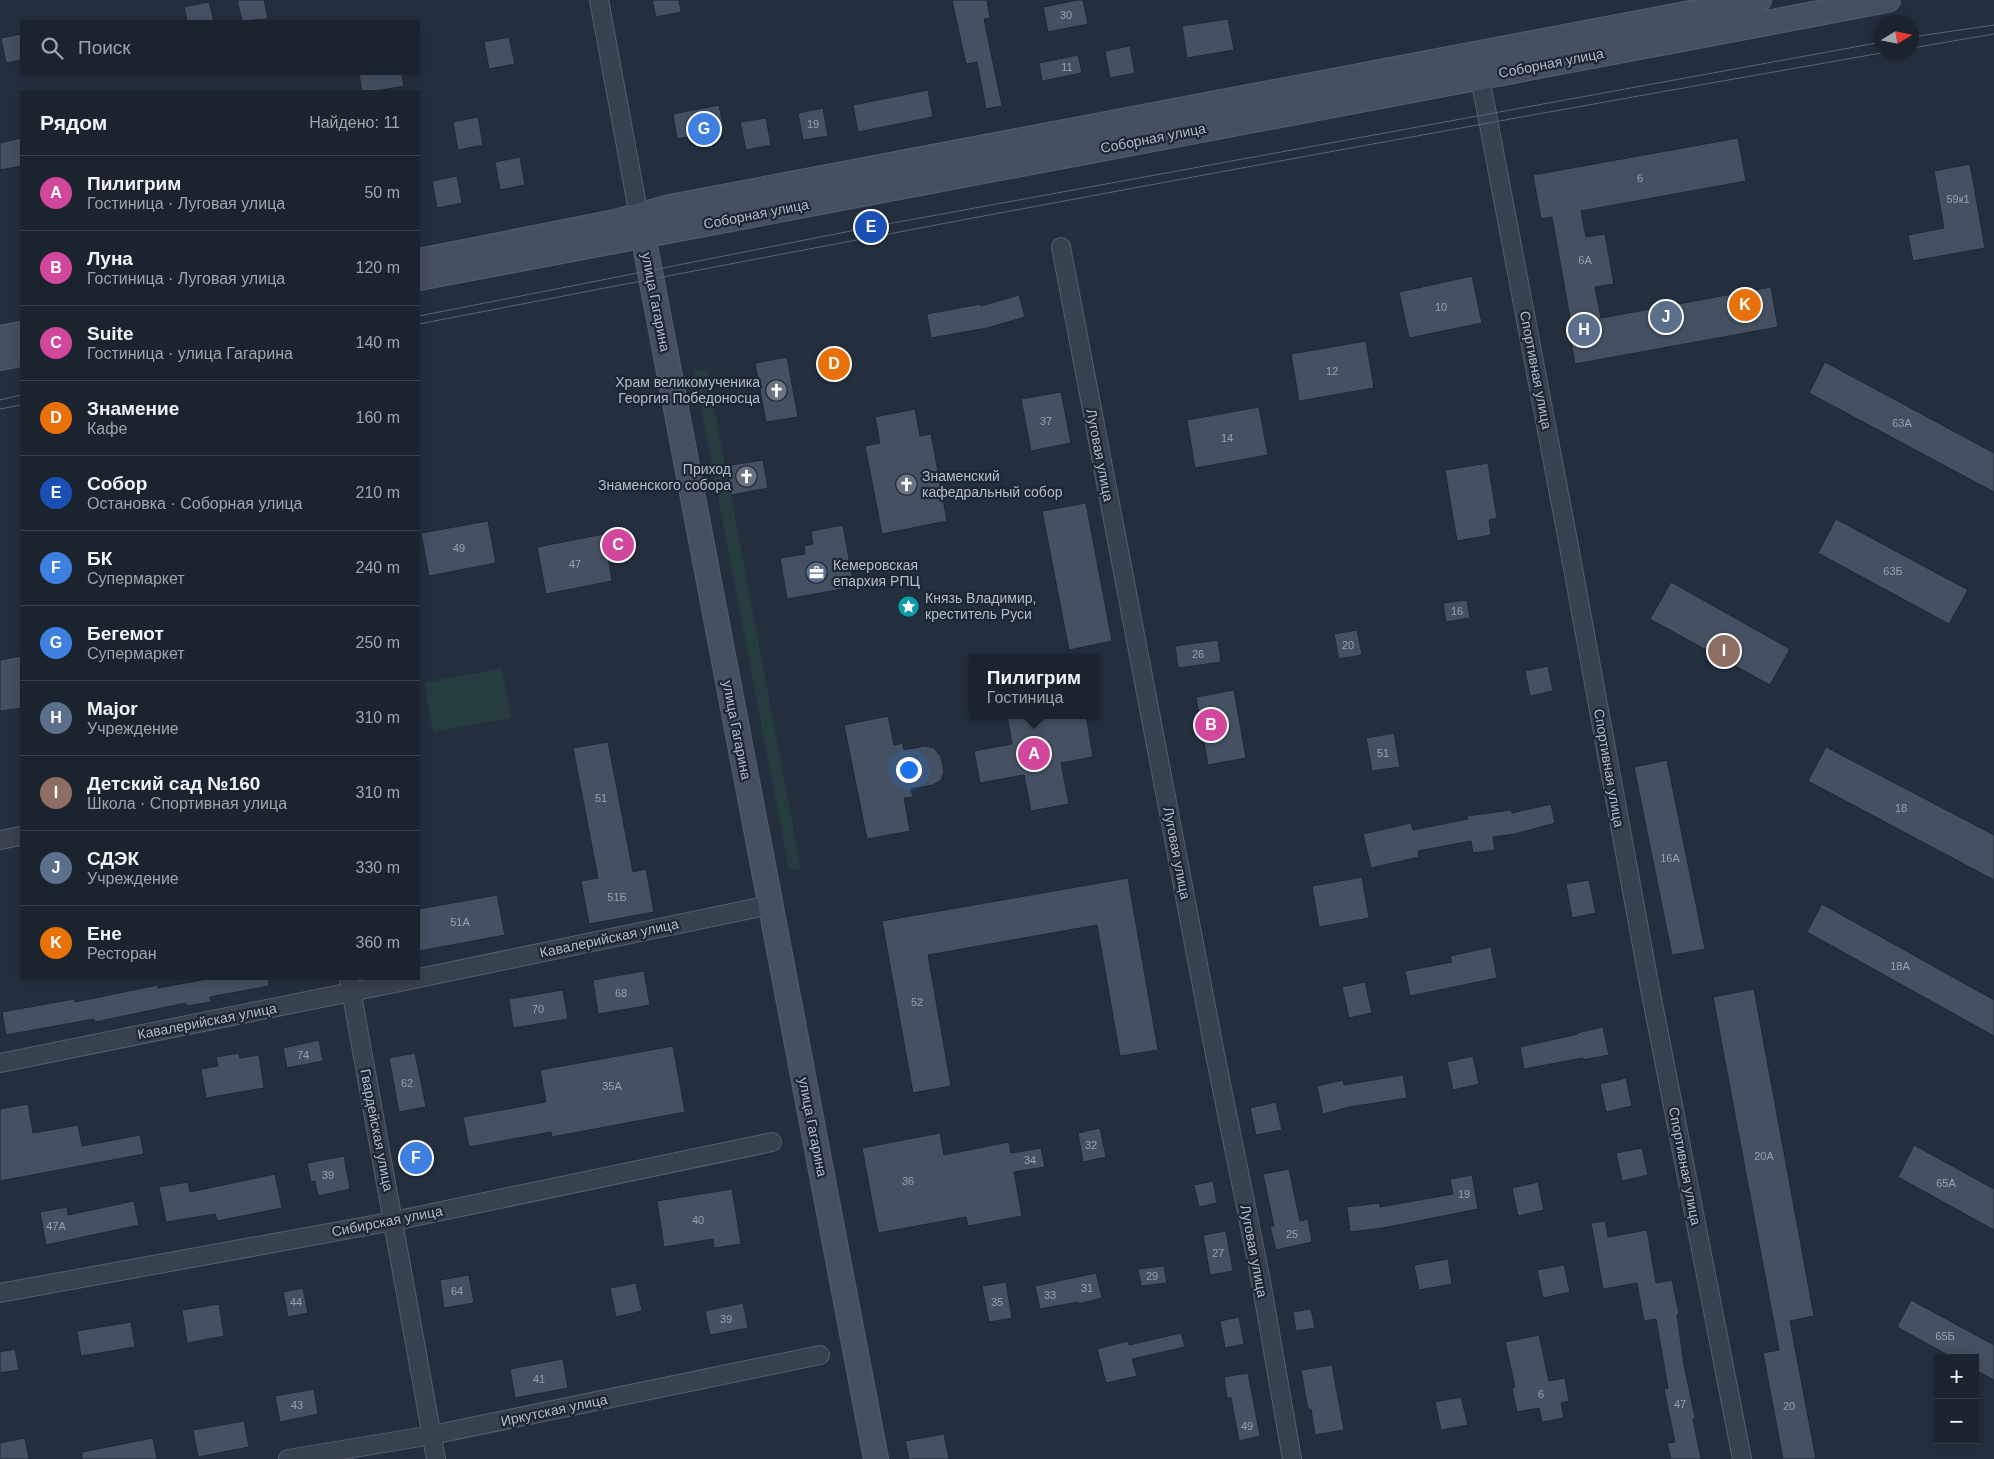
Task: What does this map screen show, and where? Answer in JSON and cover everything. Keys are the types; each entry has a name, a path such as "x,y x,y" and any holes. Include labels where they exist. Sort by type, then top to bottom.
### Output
{"main road":[{"name":"Соборная улица","path":"420,278 641,225 1050,146 1476,54 1759,0"},
{"name":"Соборная улица","path":"1050,146 1480,77 1888,0"},
{"name":"Соборная улица","path":"420,260 506,244 641,225"},
{"name":"улица Гагарина","path":"641,225 876,1459"},
{"path":"0,338 20,334"},
{"path":"0,358 20,354"}],"street":[{"name":"улица Гагарина","path":"599,0 641,225"},
{"name":"Спортивная улица","path":"1476,54 1648,978 1742,1459"},
{"name":"Луговая улица","path":"1062,247 1216,1058 1260,1276 1292,1459"},
{"path":"0,840 20,836"},
{"name":"Кавалерийская улица","path":"420,978 770,904"},
{"name":"Кавалерийская улица","path":"0,1063 350,985 404,980"},
{"name":"Гвардейская улица","path":"350,985 436,1459"},
{"name":"Сибирская улица","path":"0,1293 394,1221 772,1142"},
{"name":"Иркутская улица","path":"288,1459 432,1434 820,1355"}],"green space":[{"path":"707,369 801,868 789,870 694,371"},
{"path":"502,668 511,718 433,732 424,683"}],"building":[{"path":"237,0 264,0 268,19 242,20"},
{"path":"652,0 679,0 681,12 656,17"},
{"path":"952,0 987,0 990,18 984,19 1002,106 986,109 977,62 966,64"},
{"path":"1083,0 1088,24 1048,32 1043,7"},
{"path":"209,2 214,20 187,20 184,7"},
{"path":"1228,19 1234,50 1187,58 1182,26"},
{"path":"20,34 20,60 6,63 1,38"},
{"path":"509,37 515,64 489,69 484,42"},
{"path":"1130,46 1135,73 1110,78 1105,51"},
{"path":"1078,55 1082,73 1042,81 1039,63"},
{"path":"359,75 402,75 404,86 382,90 362,90"},
{"path":"928,90 933,117 858,132 853,105"},
{"path":"719,105 724,130 677,139 673,114"},
{"path":"823,108 828,136 803,140 798,113"},
{"path":"478,117 483,145 458,150 453,122"},
{"path":"766,118 771,145 746,150 740,122"},
{"path":"20,138 20,166 0,170 0,143"},
{"path":"1738,138 1746,181 1581,211 1586,237 1605,234 1614,284 1595,287 1601,318 1771,287 1778,327 1575,364 1568,324 1571,324 1552,217 1541,219 1533,175"},
{"path":"520,157 525,185 500,190 495,162"},
{"path":"1970,164 1985,248 1913,261 1908,235 1944,228 1934,171"},
{"path":"457,176 462,203 437,208 432,181"},
{"path":"1472,276 1482,323 1409,338 1399,292"},
{"path":"1019,295 1025,317 987,328 931,338 927,314 981,304 981,306"},
{"path":"1366,341 1374,388 1299,401 1291,354"},
{"name":"Храм великомученика Георгия Победоносца","path":"787,357 798,417 766,422 755,363"},
{"path":"1825,362 1994,453 1994,492 1809,393"},
{"path":"1061,392 1071,443 1031,451 1021,399"},
{"path":"1259,407 1268,455 1195,468 1187,420"},
{"name":"Знаменский кафедральный собор","path":"915,409 920,436 931,434 947,521 882,534 865,446 880,443 875,417"},
{"name":"Приход Знаменского собора","path":"763,460 768,488 731,495 726,466"},
{"path":"1488,463 1497,518 1489,520 1491,535 1457,541 1445,470"},
{"path":"1086,503 1112,641 1069,650 1042,511"},
{"path":"1836,519 1968,590 1949,624 1818,553"},
{"path":"488,521 496,563 429,576 421,533"},
{"name":"Кемеровская епархия РПЦ","path":"843,525 854,587 787,599 780,558 805,554 804,546 813,544 811,531"},
{"path":"604,534 612,581 546,594 537,547"},
{"path":"1671,582 1790,649 1770,685 1650,619"},
{"path":"1467,600 1470,618 1446,622 1443,603"},
{"path":"1357,630 1362,655 1339,659 1334,634"},
{"path":"1218,640 1221,662 1178,668 1175,646"},
{"path":"20,656 20,708 0,711 0,660"},
{"path":"1548,666 1553,691 1530,696 1525,671"},
{"path":"1234,690 1246,758 1208,765 1196,697"},
{"path":"888,716 894,745 903,743 904,750 925,746 934,748 941,757 944,772 941,780 933,785 911,789 913,797 904,798 910,831 867,839 844,725"},
{"path":"1008,719 1087,719 1093,757 1061,763 1069,804 1031,811 1024,775 980,783 974,751 1012,744"},
{"path":"1394,733 1400,767 1372,771 1366,738"},
{"path":"608,742 633,872 646,869 654,912 589,924 581,881 598,878 573,748"},
{"path":"1826,747 1994,835 1994,880 1808,781"},
{"path":"1667,760 1705,949 1672,955 1634,767"},
{"path":"1551,804 1555,823 1515,834 1493,837 1495,850 1473,853 1471,841 1418,851 1419,857 1371,868 1363,834 1411,823 1413,830 1468,819 1467,816 1511,810 1512,813"},
{"path":"1362,877 1369,918 1319,927 1312,886"},
{"path":"1128,878 1158,1050 1120,1056 1097,925 928,955 951,1086 913,1093 882,921"},
{"path":"1589,880 1596,913 1572,918 1566,884"},
{"path":"497,895 505,935 420,951 420,909"},
{"path":"1822,904 1994,1000 1994,1036 1807,932"},
{"path":"1491,947 1497,978 1410,996 1405,971 1452,962 1450,956"},
{"path":"644,971 650,1005 598,1014 593,980"},
{"path":"202,980 268,980 269,986 210,997 211,1002 187,1006 186,1003 95,1022 94,1019 6,1035 2,1012 74,999 75,1002 158,985 158,988"},
{"path":"1365,982 1372,1013 1349,1018 1342,987"},
{"path":"1754,989 1814,1316 1790,1321 1816,1459 1783,1459 1763,1353 1779,1350 1713,997"},
{"path":"563,990 568,1019 513,1028 509,999"},
{"path":"1603,1027 1609,1055 1524,1069 1520,1047"},
{"path":"319,1040 323,1061 287,1068 283,1048"},
{"path":"673,1046 685,1112 552,1137 551,1132 469,1147 463,1117 546,1102 540,1070"},
{"path":"239,1053 240,1058 259,1055 264,1088 206,1098 201,1069 218,1066 216,1057"},
{"path":"415,1053 426,1107 399,1112 389,1058"},
{"path":"1473,1056 1479,1084 1453,1090 1447,1062"},
{"path":"1403,1075 1407,1098 1349,1107 1323,1114 1317,1086 1343,1080 1344,1085"},
{"path":"1626,1078 1632,1106 1606,1112 1600,1084"},
{"path":"1276,1102 1282,1130 1256,1135 1250,1108"},
{"path":"28,1104 33,1133 78,1125 82,1146 140,1135 144,1154 0,1181 0,1109"},
{"path":"1100,1128 1106,1157 1083,1162 1078,1133"},
{"path":"940,1133 944,1155 1009,1142 1011,1153 1041,1148 1045,1167 1014,1172 1022,1216 968,1226 966,1217 878,1233 862,1148"},
{"path":"1914,1145 1994,1189 1994,1230 1898,1177"},
{"path":"1642,1148 1648,1175 1622,1181 1616,1153"},
{"path":"423,1150 426,1166 405,1170 402,1153"},
{"path":"344,1156 350,1189 318,1196 315,1181 311,1182 307,1163"},
{"path":"1289,1169 1300,1221 1308,1219 1312,1242 1276,1250 1270,1227 1274,1226 1263,1174"},
{"path":"275,1174 282,1208 217,1221 215,1214 166,1222 159,1187 188,1182 190,1192"},
{"path":"1472,1175 1478,1209 1383,1228 1350,1232 1347,1207 1379,1203 1380,1207 1453,1194 1450,1179"},
{"path":"1213,1181 1217,1203 1199,1207 1194,1185"},
{"path":"1538,1182 1544,1210 1518,1216 1512,1188"},
{"path":"732,1189 741,1244 714,1248 713,1239 664,1247 657,1201"},
{"path":"134,1201 139,1225 46,1245 40,1212 67,1207 68,1215"},
{"path":"1605,1221 1608,1237 1647,1230 1656,1283 1672,1280 1679,1314 1677,1315 1684,1365 1701,1459 1671,1459 1667,1443 1675,1442 1664,1389 1668,1388 1656,1319 1644,1321 1637,1283 1603,1289 1591,1223"},
{"path":"1226,1231 1233,1271 1210,1275 1203,1235"},
{"path":"1448,1259 1452,1284 1419,1290 1414,1265"},
{"path":"1564,1265 1570,1292 1543,1298 1537,1270"},
{"path":"1164,1266 1167,1283 1141,1286 1138,1269"},
{"path":"1096,1273 1102,1298 1078,1304 1078,1302 1040,1309 1035,1286"},
{"path":"469,1275 474,1303 444,1308 440,1280"},
{"path":"1006,1282 1012,1318 989,1322 982,1286"},
{"path":"636,1283 642,1311 616,1317 610,1288"},
{"path":"303,1288 308,1313 288,1317 283,1292"},
{"path":"1911,1300 1994,1345 1994,1380 1979,1372 1979,1354 1946,1354 1897,1327"},
{"path":"743,1303 748,1328 710,1335 705,1311"},
{"path":"219,1304 224,1336 187,1343 182,1310"},
{"path":"1311,1309 1315,1328 1296,1331 1293,1312"},
{"path":"1239,1317 1244,1344 1225,1348 1220,1321"},
{"path":"131,1322 135,1347 81,1356 77,1331"},
{"path":"1181,1333 1185,1347 1132,1359 1137,1376 1106,1383 1097,1349 1128,1341 1129,1345"},
{"path":"1539,1335 1549,1381 1565,1378 1569,1401 1561,1403 1564,1418 1542,1422 1539,1408 1517,1412 1512,1388 1515,1387 1505,1342"},
{"path":"15,1349 19,1370 0,1373 0,1352"},
{"path":"563,1359 568,1388 515,1398 510,1369"},
{"path":"1332,1365 1344,1430 1315,1435 1311,1409 1308,1409 1301,1370"},
{"path":"1248,1373 1260,1436 1239,1441 1231,1398 1227,1398 1224,1377"},
{"path":"314,1389 318,1414 280,1422 275,1396"},
{"path":"1461,1397 1468,1425 1441,1430 1435,1402"},
{"path":"244,1421 249,1447 198,1457 193,1430"},
{"path":"944,1434 949,1459 909,1459 905,1441"},
{"path":"25,1438 29,1459 0,1459 0,1443"},
{"path":"153,1438 157,1459 82,1459 82,1452"}],"tram line":[{"path":"1919,36 1994,25"},
{"path":"1919,47 1994,34"},
{"path":"420,316 871,227 1874,43"},
{"path":"420,324 1152,185 1519,117 1874,54"},
{"path":"0,400 20,395"},
{"path":"0,409 20,405"}],"place":[{"name":"Бегемот","path":"704,129"},
{"name":"Собор","path":"871,227"},
{"name":"Ене","path":"1745,305"},
{"name":"СДЭК","path":"1666,317"},
{"name":"Major","path":"1584,330"},
{"name":"Знамение","path":"834,364"},
{"name":"Храм великомученика Георгия Победоносца","path":"776,390"},
{"name":"Приход Знаменского собора","path":"747,477"},
{"name":"Знаменский кафедральный собор","path":"906,484"},
{"name":"Suite","path":"618,545"},
{"name":"Кемеровская епархия РПЦ","path":"817,573"},
{"name":"Князь Владимир, креститель Руси","path":"909,606"},
{"name":"Детский сад №160","path":"1724,651"},
{"name":"Луна","path":"1211,725"},
{"name":"Пилигрим","path":"1034,754"},
{"name":"БК","path":"416,1158"}]}
